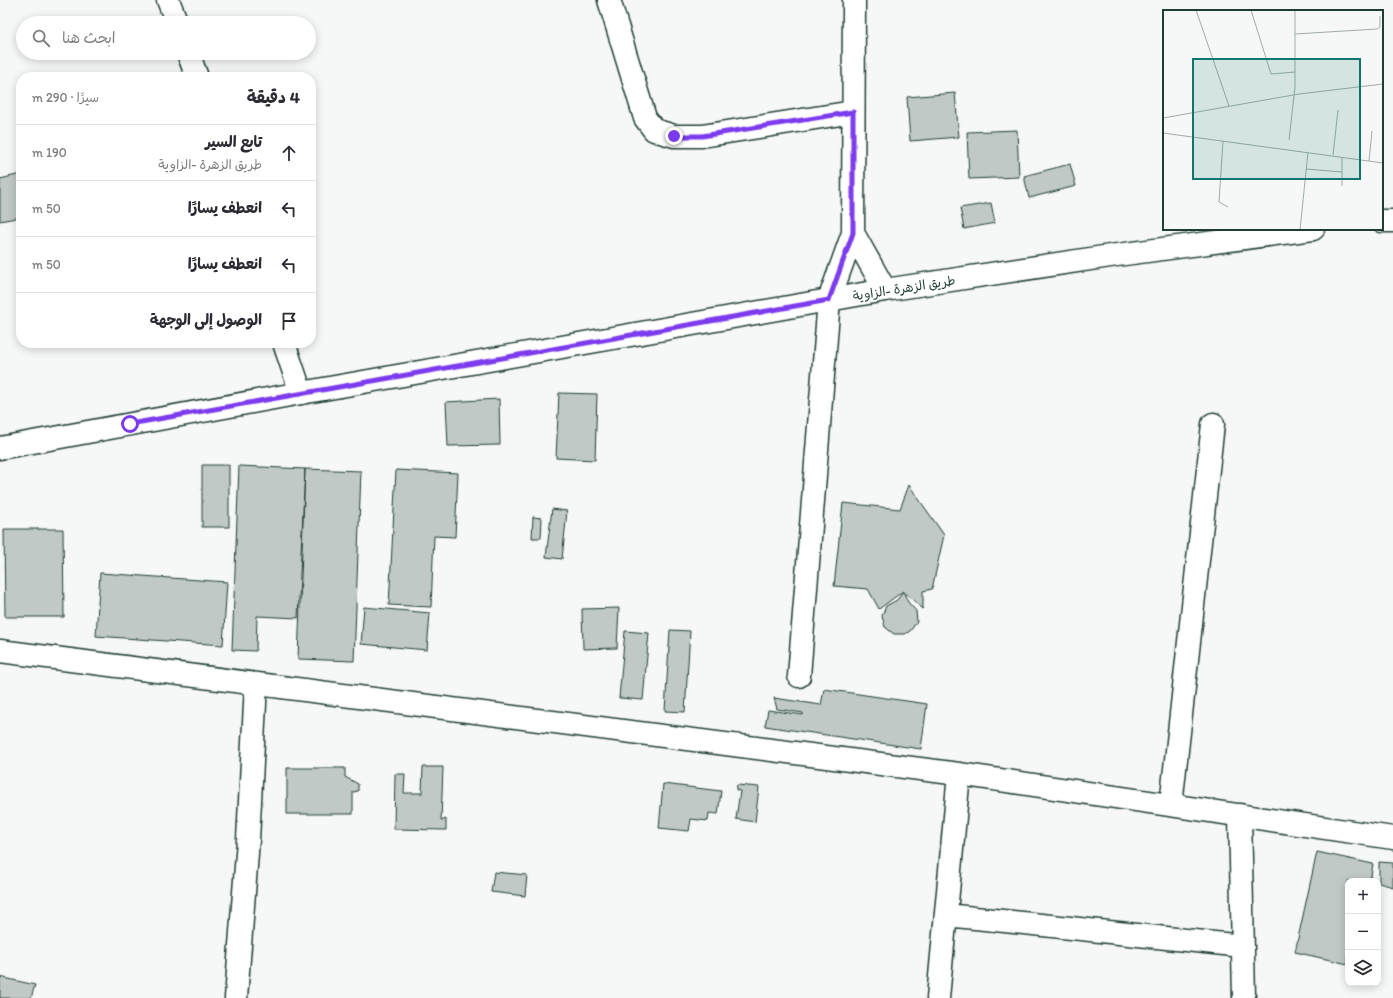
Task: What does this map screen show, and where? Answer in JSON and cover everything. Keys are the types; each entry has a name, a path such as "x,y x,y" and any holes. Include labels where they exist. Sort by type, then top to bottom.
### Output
{"street":[{"path":"168,0 174,16"},
{"path":"609,0 645,118 654,130 674,136 702,136 853,112"},
{"path":"800,676 829,300 853,233 854,0"},
{"path":"191,60 195,72"},
{"path":"1383,222 1393,221"},
{"name":"طريق الزهرة -الزاوية","path":"0,448 301,393 885,290 1117,255 1305,230"},
{"path":"853,233 885,290"},
{"path":"286,348 301,393"},
{"path":"1171,805 1213,424"},
{"path":"0,651 959,774 1393,838"},
{"path":"236,998 256,684"},
{"path":"938,998 959,774"},
{"path":"1240,815 1244,998"},
{"path":"946,915 1243,946"}],"building":[{"path":"955,93 959,137 910,141 907,97"},
{"path":"1017,130 1019,177 969,179 967,132"},
{"path":"1070,164 1076,186 1029,198 1024,176"},
{"path":"16,175 16,218 0,221 0,179"},
{"path":"991,203 995,223 964,229 960,208"},
{"path":"559,393 597,394 595,460 556,458"},
{"path":"499,399 500,445 448,446 446,402"},
{"path":"202,465 229,465 229,527 202,527"},
{"path":"239,466 305,469 298,618 257,616 256,651 232,650"},
{"path":"305,469 361,471 354,661 298,659"},
{"path":"396,470 458,473 455,537 434,536 431,607 389,605"},
{"path":"909,485 944,535 932,589 923,591 923,609 903,591 879,609 868,589 834,586 843,503 900,509"},
{"path":"552,509 567,511 562,559 546,557"},
{"path":"533,517 542,518 541,538 532,538"},
{"path":"4,529 63,529 64,617 5,617"},
{"path":"100,573 227,582 223,645 96,636"},
{"path":"903,591 908,602 916,611 917,622 910,631 905,634 894,634 885,627 882,616 886,606 897,600"},
{"path":"364,607 430,613 427,650 361,644"},
{"path":"619,608 617,648 583,649 582,609"},
{"path":"670,630 690,631 685,712 665,711"},
{"path":"625,631 649,633 643,700 619,698"},
{"path":"824,689 927,704 921,749 765,726 768,710 803,715 803,713 777,709 774,698 821,705"},
{"path":"423,767 443,767 441,821 446,819 446,830 394,829 395,774 405,774 404,793 422,793"},
{"path":"287,768 345,768 345,777 358,784 358,791 353,792 353,814 287,814"},
{"path":"663,784 721,791 718,814 709,813 708,821 691,819 689,831 659,828"},
{"path":"737,785 759,787 755,822 736,819 740,791 736,790"},
{"path":"1317,852 1373,864 1371,878 1345,878 1345,963 1295,952"},
{"path":"1379,862 1393,863 1393,887 1381,884 1381,878 1379,878"},
{"path":"494,872 527,875 525,896 491,892"},
{"path":"0,977 35,985 31,998 0,998"}],"route":[{"path":"130,424 829,300 853,233 853,112 702,136 674,136"}]}
